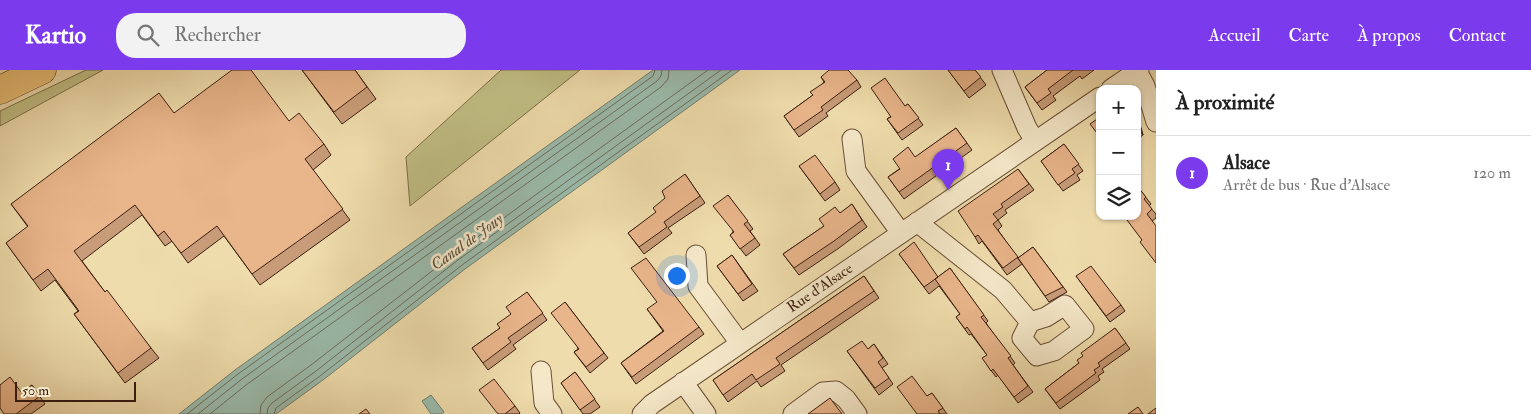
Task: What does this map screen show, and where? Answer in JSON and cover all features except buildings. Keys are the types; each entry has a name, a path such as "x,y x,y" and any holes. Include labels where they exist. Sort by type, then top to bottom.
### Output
{"highway":[{"path":"0,90 42,70"}],"street":[{"path":"1002,70 1027,128 1035,140"},
{"path":"1117,85 1138,71 1145,86 1156,122"},
{"name":"Rue d'Alsace","path":"642,414 652,404 683,382 1096,100"},
{"path":"852,140 856,171 900,233"},
{"path":"917,222 1003,290 1030,322"},
{"path":"696,255 698,286 740,343"},
{"path":"541,371 544,403 552,414"},
{"path":"683,382 706,414"},
{"path":"793,414 823,392 836,391 846,399 857,414"}],"shaded area":[{"path":"86,70 103,70 0,126 0,111"},
{"path":"501,70 580,70 410,206 406,157"}],"water":[{"name":"Canal de Jouy","path":"653,70 740,70 465,269 323,380 276,414 179,414 235,370"},
{"path":"431,395 444,412 441,414 431,414 422,401"}],"place":[{"name":"Alsace","path":"948,190"}]}
